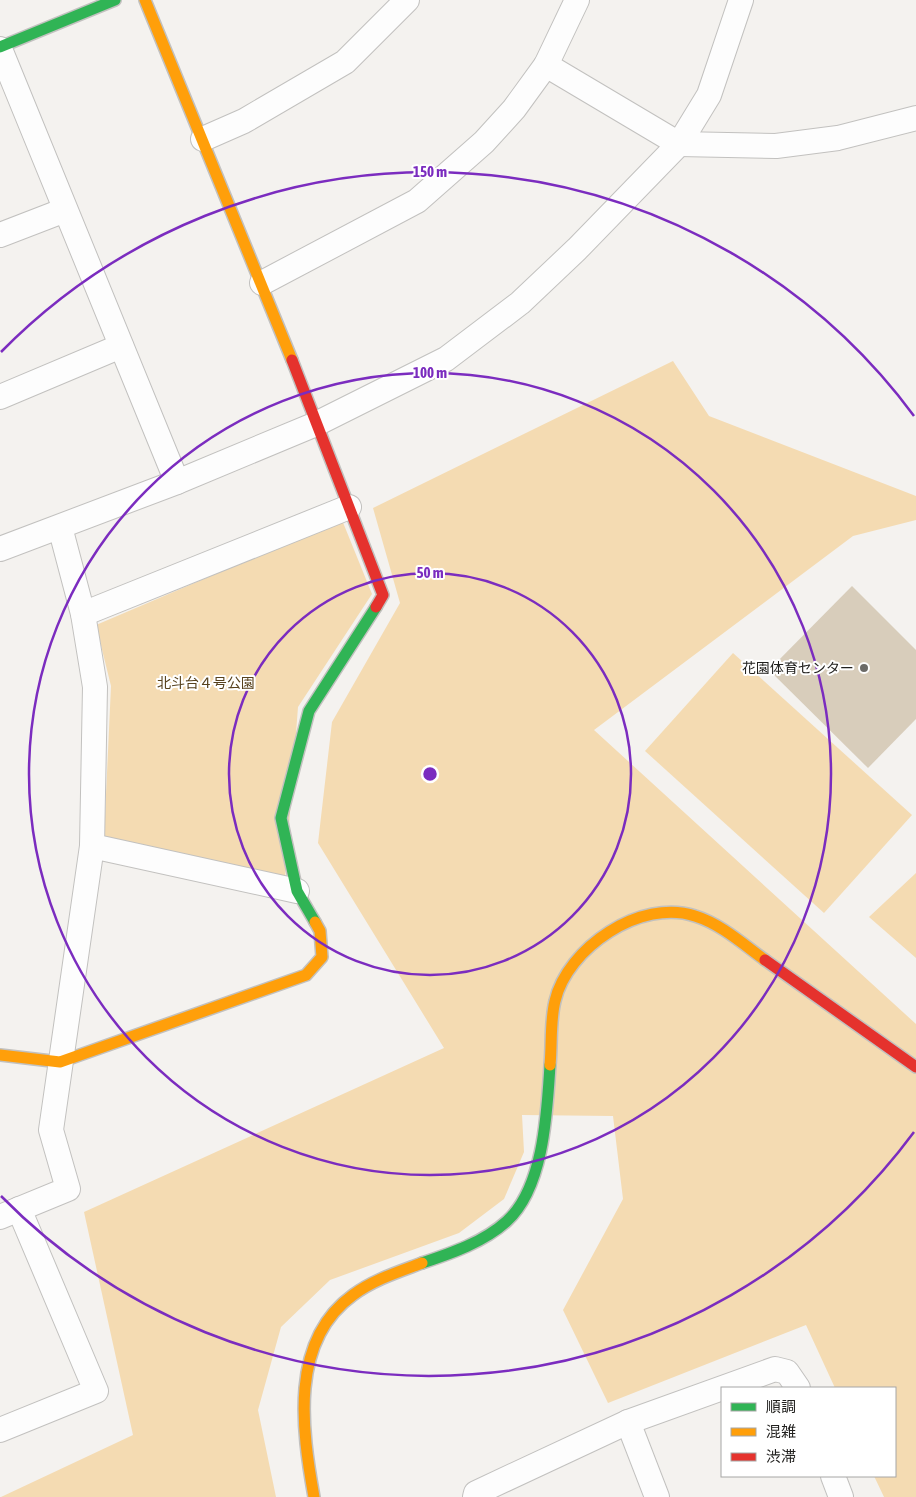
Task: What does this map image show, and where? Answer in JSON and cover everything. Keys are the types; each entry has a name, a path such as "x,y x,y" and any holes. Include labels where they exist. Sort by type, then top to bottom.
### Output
{"street":[{"path":"115,0 0,48 176,482"},
{"path":"0,1055 60,1062 306,975 322,957 320,931 297,891 281,818 309,710 383,595 262,283 145,0"},
{"path":"203,139 244,121 345,62 407,0"},
{"path":"262,283 417,201 484,142 514,108 546,66 576,0"},
{"path":"0,549 176,482 316,424 446,359 505,314 577,250 679,144 709,95 741,0"},
{"path":"546,66 679,144 776,146 838,138 916,118"},
{"path":"0,235 65,210"},
{"path":"0,397 121,346"},
{"path":"83,614 349,507"},
{"path":"0,1430 96,1391 10,1213 68,1190 51,1130 92,846 96,687 83,614 60,526"},
{"path":"92,846 297,891"},
{"path":"314,1497 309,1468 303,1386 309,1357 320,1333 345,1301 362,1290 381,1279 478,1242 517,1210 539,1161 555,1001 563,978 588,946 604,935 640,919 662,914 687,914 712,923 916,1067"},
{"path":"725,1387 775,1369 787,1372 797,1387"},
{"path":"475,1497 476,1493 628,1422 721,1388"},
{"path":"628,1422 657,1497"},
{"path":"833,1477 841,1497"}],"green space":[{"path":"673,361 709,416 916,496 916,520 853,536 594,730 916,1024 916,1497 884,1497 874,1477 896,1477 896,1387 835,1387 806,1325 608,1403 563,1310 623,1199 613,1116 522,1115 524,1152 504,1199 459,1233 330,1280 281,1327 258,1410 276,1497 1,1497 133,1435 84,1212 444,1048 318,843 332,722 400,603 373,508"},
{"name":"北斗台４号公園","path":"342,520 372,594 298,707 285,879 104,838 111,686 96,625"},
{"path":"733,653 912,815 824,913 645,751"},
{"path":"916,873 916,958 869,917"}],"building":[{"path":"852,586 916,650 916,719 868,768 769,670"}],"traffic: fast":[{"path":"0,47 115,0"},
{"path":"315,922 297,891 281,818 309,711 376,607"},
{"path":"422,1263 478,1241 507,1221 519,1206 529,1189 541,1148 545,1126 550,1065"}],"traffic: slow":[{"path":"145,0 292,360"},
{"path":"550,1065 553,1009 562,981 574,963 590,946 609,932 630,921 652,914 674,912 695,916 723,929 765,960"},
{"path":"0,1055 60,1062 306,975 322,957 320,931 315,922"},
{"path":"314,1497 304,1416 305,1388 309,1361 318,1337 332,1314 353,1295 377,1281 422,1263"}],"traffic: jam":[{"path":"292,360 383,595 376,607"},
{"path":"765,960 916,1067"}],"place":[{"name":"花園体育センター","path":"864,668"}]}
